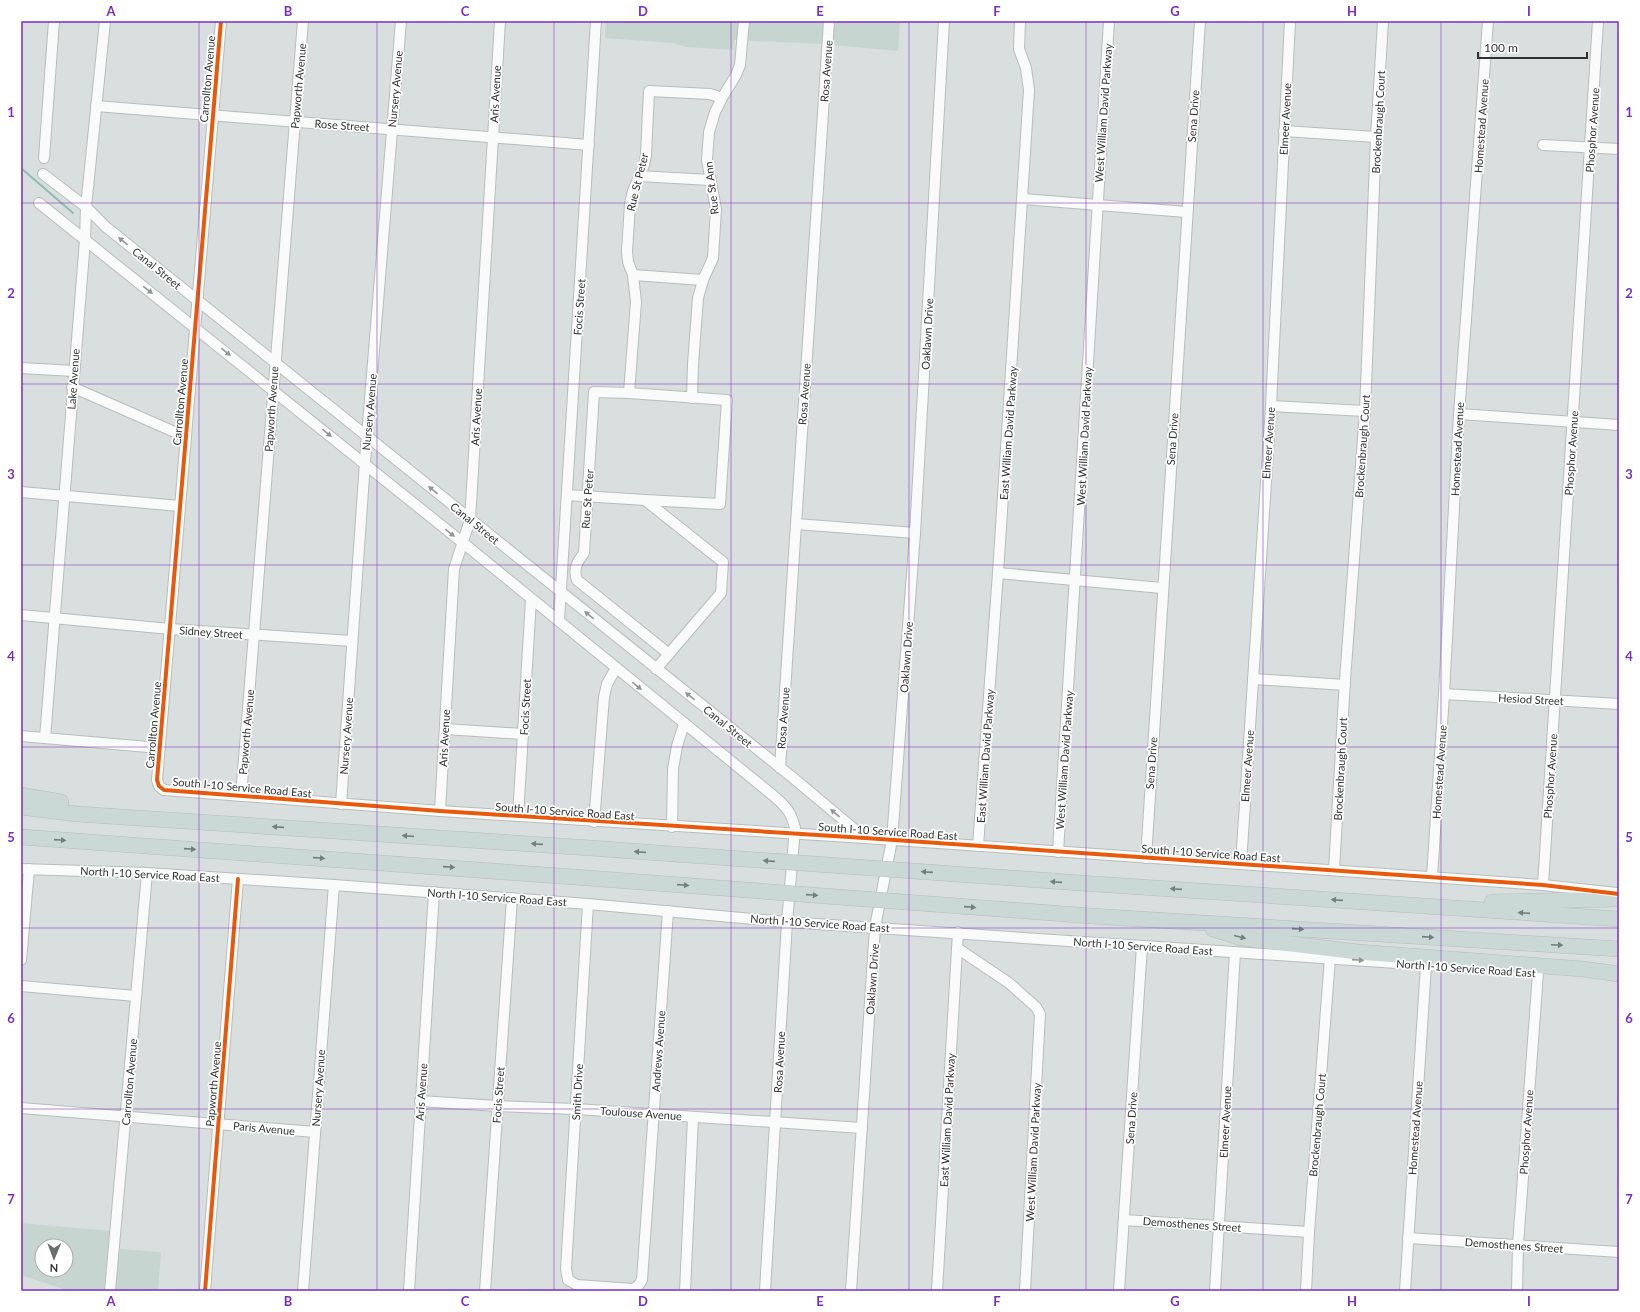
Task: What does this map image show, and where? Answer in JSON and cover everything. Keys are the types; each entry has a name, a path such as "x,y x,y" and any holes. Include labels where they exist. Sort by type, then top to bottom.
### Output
{"highway":[{"path":"21,795 136,817"},
{"path":"21,807 77,814 1619,919"},
{"path":"21,837 1091,916 1619,949"},
{"path":"1376,903 1619,899"},
{"path":"1189,922 1242,938 1280,943 1358,952 1583,969 1619,974"}],"street":[{"path":"44,158 54,21"},
{"name":"Lake Avenue","path":"45,738 85,240 86,207 105,21"},
{"name":"Carrollton Avenue","path":"158,784 157,780 221,21"},
{"name":"Papworth Avenue","path":"241,796 303,21"},
{"name":"Nursery Avenue","path":"341,804 367,437 401,21"},
{"name":"Aris Avenue","path":"440,811 454,569 470,520 500,21"},
{"name":"Focis Street","path":"559,621 596,21"},
{"name":"Rue St Ann","path":"692,398 698,298 703,280 713,258 716,209 707,160 709,132 722,98 736,75 740,65 744,21"},
{"name":"Rosa Avenue","path":"780,768 829,21"},
{"name":"Oaklawn Drive","path":"851,1291 875,927 892,840 916,532 944,21"},
{"name":"East William David Parkway","path":"978,846 998,573 1029,90 1026,68 1019,49 1020,21"},
{"name":"West William David Parkway","path":"1058,852 1109,21"},
{"name":"Sena Drive","path":"1146,858 1186,212 1200,21"},
{"name":"Elmeer Avenue","path":"1241,864 1271,406 1290,21"},
{"name":"Brockenbraugh Court","path":"1334,870 1345,685 1365,411 1376,137 1383,21"},
{"name":"Homestead Avenue","path":"1432,877 1444,694 1459,414 1488,21"},
{"name":"Phosphor Avenue","path":"1543,885 1598,21"},
{"name":"Rue St Peter","path":"669,654 577,580 575,569 584,553 594,392 629,393 636,302 627,251 630,204 644,165 646,155 649,91 710,94 722,98"},
{"name":"Rose Street","path":"96,106 588,145"},
{"path":"1284,131 1376,137"},
{"path":"1543,145 1619,149"},
{"name":"Canal Street","path":"43,174 86,207 106,227 780,768 865,838"},
{"path":"639,176 710,180"},
{"path":"1023,199 1186,212"},
{"name":"Canal Street","path":"39,203 462,542 785,806 792,815 795,828 794,834"},
{"path":"632,275 703,280"},
{"path":"21,368 74,371"},
{"path":"72,387 186,437"},
{"path":"567,496 720,504 726,400 629,393"},
{"path":"1271,406 1365,411"},
{"path":"1459,414 1619,425"},
{"path":"21,492 180,506"},
{"path":"645,500 723,562 721,593 656,669"},
{"path":"796,524 916,532"},
{"path":"998,573 1162,588"},
{"name":"Focis Street","path":"518,816 531,599"},
{"name":"Sidney Street","path":"21,615 170,629 352,641"},
{"path":"594,822 604,697 607,684 616,668"},
{"path":"1252,679 1345,685"},
{"name":"Hesiod Street","path":"1444,694 1619,704"},
{"path":"672,827 673,769 677,746 684,724"},
{"path":"445,729 523,734"},
{"path":"21,736 160,748"},
{"name":"South I-10 Service Road East","path":"158,784 164,790 341,804 1334,870 1543,885 1619,894"},
{"name":"Rosa Avenue","path":"765,1291 787,922 794,834"},
{"path":"21,960 25,869"},
{"name":"North I-10 Service Road East","path":"25,869 147,873 334,885 588,904 787,922 958,932 1619,978"},
{"name":"Carrollton Avenue","path":"110,1291 147,873"},
{"name":"Papworth Avenue","path":"205,1291 238,879"},
{"name":"Nursery Avenue","path":"303,1291 334,885"},
{"name":"Aris Avenue","path":"409,1291 434,892"},
{"name":"Focis Street","path":"485,1291 512,898"},
{"name":"Smith Drive","path":"588,904 566,1269 568,1280 577,1285 601,1289"},
{"name":"Andrews Avenue","path":"601,1289 633,1288 638,1286 642,1280 668,911"},
{"path":"957,948 958,932"},
{"name":"Sena Drive","path":"1119,1291 1142,946"},
{"name":"East William David Parkway","path":"937,1291 957,948"},
{"name":"West William David Parkway","path":"957,948 1009,983 1036,1007 1040,1014 1025,1291"},
{"name":"Elmeer Avenue","path":"1215,1291 1235,952"},
{"name":"Brockenbraugh Court","path":"1306,1291 1309,1232 1330,958"},
{"name":"Homestead Avenue","path":"1405,1291 1426,965"},
{"name":"Phosphor Avenue","path":"1517,1291 1518,1245 1538,972"},
{"path":"21,986 136,996"},
{"name":"Toulouse Avenue","path":"420,1100 862,1128"},
{"name":"Paris Avenue","path":"21,1108 315,1132"},
{"path":"685,1291 693,1117"},
{"name":"Demosthenes Street","path":"1124,1220 1309,1232"},
{"name":"Demosthenes Street","path":"1408,1238 1619,1252"}],"shaded area":[{"path":"606,21 900,21 898,51 821,44 734,40 733,50 686,47 673,43 605,38"},
{"path":"21,1223 110,1231 108,1248 161,1252 158,1291 69,1291 21,1275"}],"waterway":[{"path":"21,168 73,213"}],"cycle path":[{"path":"221,21 157,780 159,786 164,790 440,811 865,838 1543,885 1619,894"},
{"path":"205,1291 238,879"}]}
